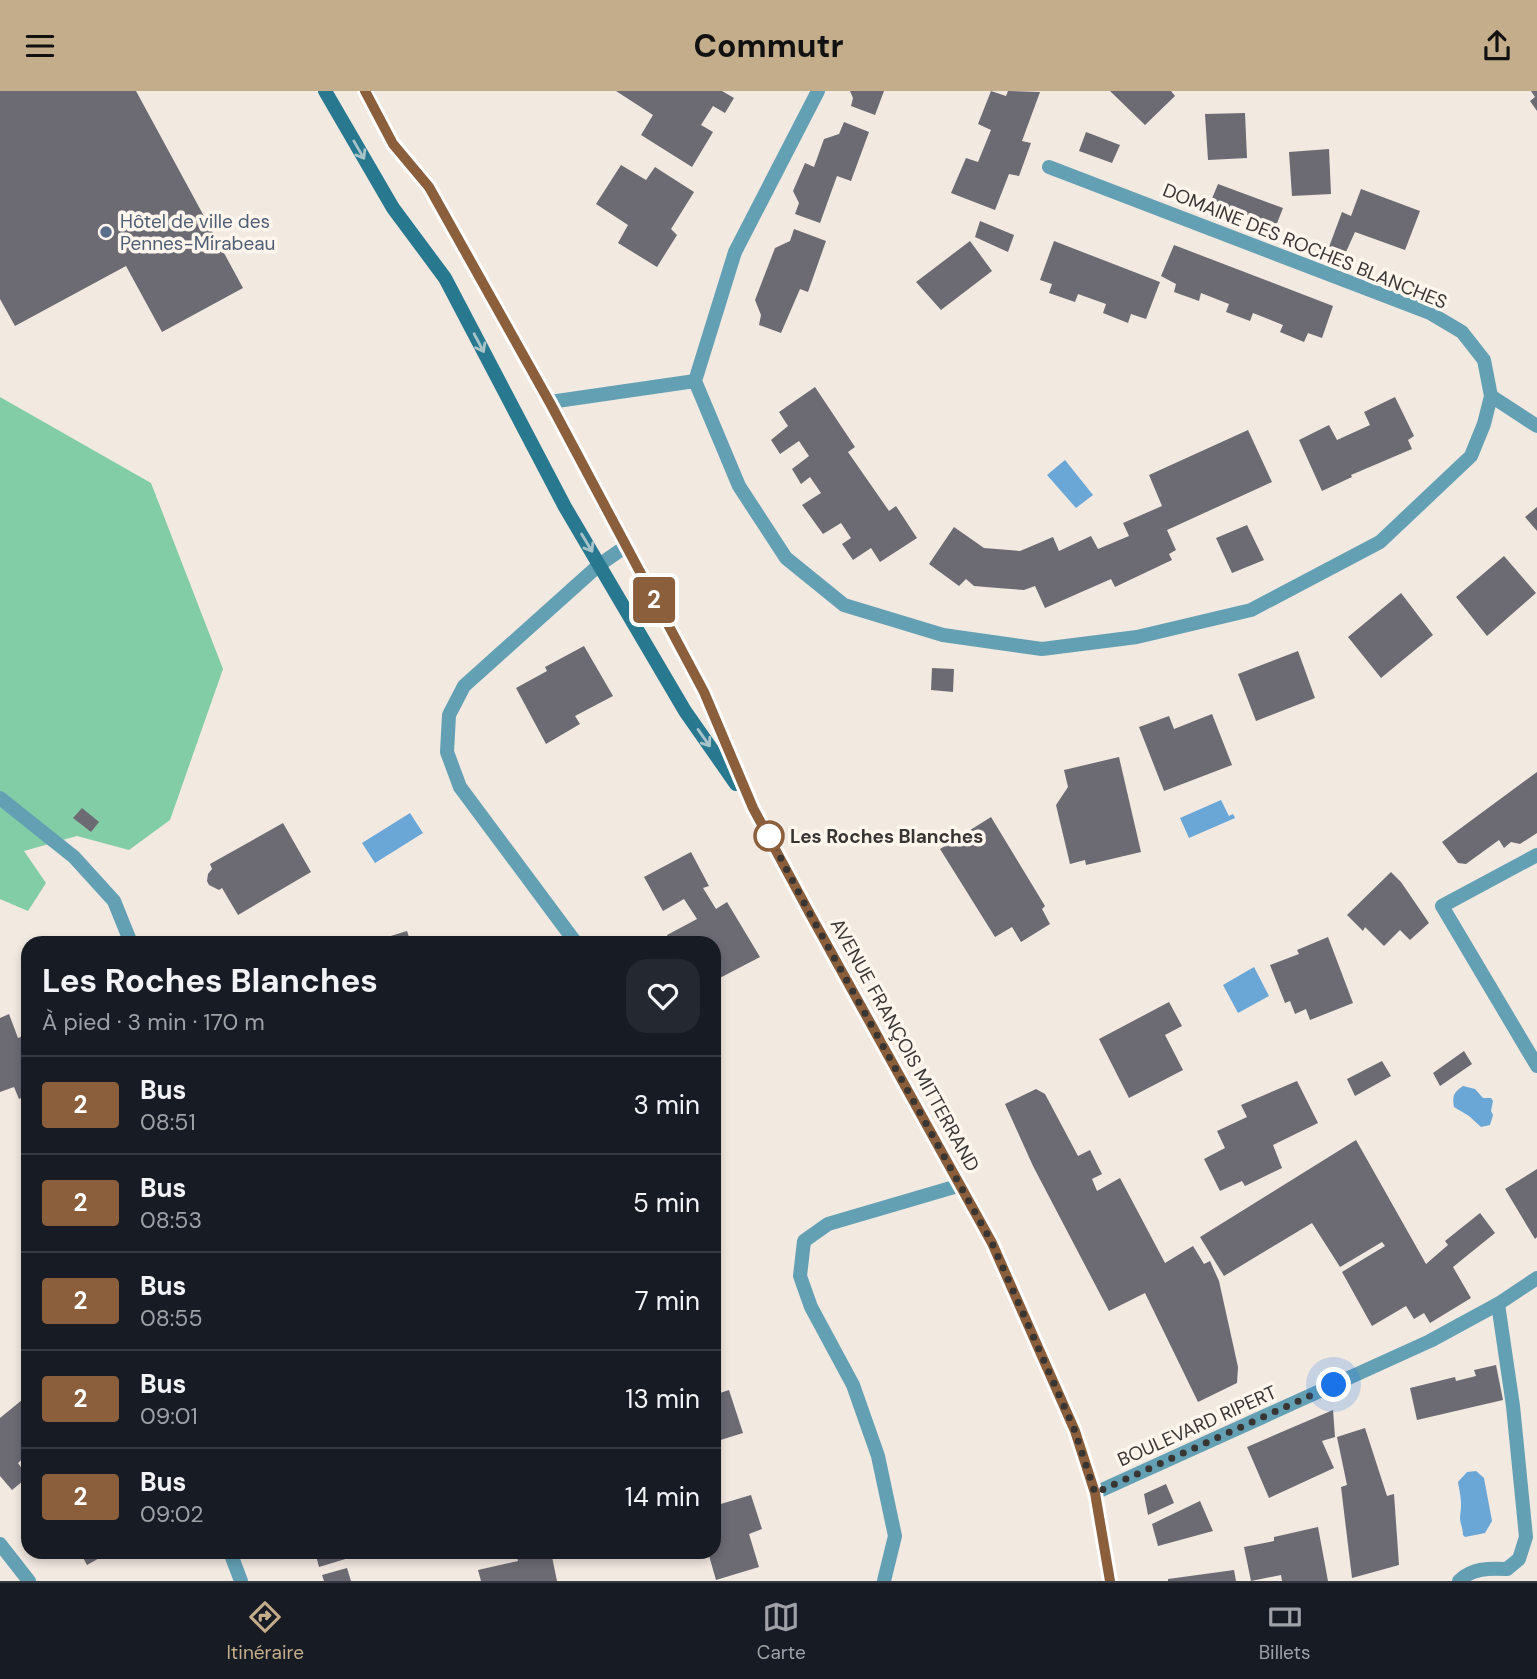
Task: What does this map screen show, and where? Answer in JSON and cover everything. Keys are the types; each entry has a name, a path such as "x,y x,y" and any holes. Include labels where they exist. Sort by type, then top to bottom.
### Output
{"main road":[{"name":"AVENUE FRANÇOIS MITTERRAND","path":"325,91 393,208 444,278 565,507 685,711 753,808"},
{"name":"AVENUE FRANÇOIS MITTERRAND","path":"366,91 393,144 429,187 550,403 704,692 753,808 992,1243 1075,1431 1095,1493 1110,1581"}],"street":[{"path":"550,403 695,381 735,252 818,91"},
{"name":"DOMAINE DES ROCHES BLANCHES","path":"695,381 739,486 779,548 786,558 844,604 943,635 1042,649 1137,637 1251,610 1380,541 1471,456 1484,424 1491,396 1484,360 1462,332 1430,313 1049,167"},
{"path":"1491,396 1537,426"},
{"path":"571,936 460,787 447,752 449,715 464,686 599,565 625,547"},
{"path":"0,798 74,857 114,901 128,936"},
{"path":"1537,855 1442,906 1537,1066"},
{"path":"884,1581 895,1536 878,1456 853,1385 811,1307 800,1276 804,1241 828,1224 961,1185"},
{"name":"BOULEVARD RIPERT","path":"1095,1493 1430,1341 1498,1304 1537,1278"},
{"path":"1458,1581 1466,1573 1487,1568 1507,1569 1519,1559 1526,1537 1513,1406 1498,1304"},
{"path":"0,1544 29,1581"},
{"path":"233,1559 241,1581"}],"green space":[{"path":"0,397 151,483 223,669 170,820 129,850 77,836 24,851 46,883 28,911 0,899"}],"water":[{"path":"1065,460 1093,495 1076,508 1047,475"},
{"path":"1221,800 1229,816 1233,814 1235,818 1189,838 1180,818"},
{"path":"410,813 423,833 375,863 362,843"},
{"path":"1254,967 1269,996 1238,1013 1223,985"},
{"path":"1463,1086 1475,1089 1483,1098 1491,1098 1493,1115 1490,1125 1481,1127 1454,1107 1454,1095"},
{"path":"1476,1471 1484,1478 1492,1521 1485,1533 1465,1537 1460,1519 1458,1482 1467,1472"}],"building":[{"name":"Hôtel de ville des Pennes-Mirabeau","path":"0,91 136,91 243,288 162,332 126,266 15,326 0,299"},
{"path":"616,91 722,91 734,98 725,113 713,106 701,125 713,132 692,167 641,135 653,115"},
{"path":"850,91 884,91 875,115 851,106 853,98"},
{"path":"991,91 1006,96 1008,91 1040,92 1022,141 1031,143 1019,176 1009,174 995,210 951,193 966,158 978,162 991,130 978,124"},
{"path":"1110,91 1171,91 1175,96 1145,125"},
{"path":"1531,91 1537,91 1537,111 1530,101 1535,97"},
{"path":"1245,113 1247,158 1208,160 1205,114"},
{"path":"844,122 869,132 851,181 837,176 820,223 795,214 799,203 793,191 805,163 814,167 824,139 839,134"},
{"path":"1086,132 1120,145 1112,163 1079,151"},
{"path":"1329,149 1331,194 1292,196 1289,152"},
{"path":"621,165 646,180 655,167 694,192 671,229 677,235 657,267 618,243 628,225 596,204"},
{"path":"1218,184 1283,208 1276,226 1211,201"},
{"path":"1361,189 1420,211 1405,250 1355,232 1346,252 1329,247 1342,212 1351,216"},
{"path":"980,221 1014,235 1008,252 975,237"},
{"path":"794,229 826,241 808,292 800,289 781,333 759,325 761,315 755,300 775,248 790,241"},
{"path":"970,241 992,271 941,310 916,282"},
{"path":"1054,241 1160,282 1146,319 1131,314 1128,323 1103,313 1106,304 1078,294 1075,302 1049,293 1052,284 1040,280"},
{"path":"1174,245 1333,306 1322,338 1308,333 1304,342 1280,332 1283,325 1253,313 1250,321 1226,312 1229,304 1201,293 1199,301 1174,292 1176,284 1161,276"},
{"path":"815,387 855,447 848,452 889,511 896,506 917,538 880,562 871,548 853,560 842,544 851,538 841,523 823,534 802,505 821,493 810,477 801,484 792,469 809,456 799,441 780,454 771,440 788,426 779,412"},
{"path":"1395,397 1414,436 1408,440 1412,449 1351,475 1352,477 1322,491 1299,440 1329,425 1337,440 1370,425 1364,412"},
{"path":"1248,430 1272,482 1167,530 1176,550 1169,554 1172,560 1115,587 1111,579 1045,608 1035,586 1024,590 974,586 966,579 959,586 929,564 954,527 984,548 1020,551 1053,537 1059,551 1091,536 1098,549 1129,536 1123,523 1162,506 1149,475"},
{"path":"1537,507 1537,531 1525,517"},
{"path":"1247,525 1264,560 1232,573 1216,538"},
{"path":"1504,556 1536,593 1487,636 1456,597"},
{"path":"1401,593 1433,635 1381,678 1348,637"},
{"path":"584,646 613,696 575,716 580,724 546,744 516,688 547,671 545,667"},
{"path":"1298,651 1315,698 1256,721 1238,674"},
{"path":"932,668 954,669 953,692 931,690"},
{"path":"1212,714 1232,765 1164,791 1139,727 1169,716 1174,729"},
{"path":"1119,757 1141,852 1086,865 1085,860 1070,864 1056,805 1068,787 1064,770"},
{"path":"1537,772 1537,833 1520,844 1511,842 1504,848 1499,840 1466,864 1458,863 1442,842"},
{"path":"82,808 99,822 91,832 73,818"},
{"path":"991,817 1045,906 1042,909 1050,924 1021,942 1012,927 995,937 940,849"},
{"path":"283,823 311,872 238,915 222,888 219,890 209,885 208,874 212,869 210,864"},
{"path":"691,852 709,886 703,888 716,909 727,902 760,957 721,977 721,936 668,936 697,919 684,899 663,911 644,877"},
{"path":"1391,872 1429,923 1410,940 1400,930 1384,946 1365,927 1363,931 1347,915"},
{"path":"407,931 409,936 391,936"},
{"path":"1328,937 1353,1003 1310,1020 1306,1009 1295,1014 1290,1001 1285,1003 1270,965 1299,954 1297,950"},
{"path":"1169,1002 1182,1026 1165,1035 1183,1070 1129,1098 1099,1039"},
{"path":"9,1014 18,1038 21,1037 19,1099 14,1087 0,1092 0,1018"},
{"path":"1464,1051 1472,1064 1440,1086 1433,1073"},
{"path":"1382,1061 1391,1076 1355,1096 1347,1079"},
{"path":"1297,1081 1318,1123 1273,1145 1282,1168 1245,1186 1242,1181 1220,1191 1204,1159 1225,1148 1217,1131 1247,1117 1241,1105"},
{"path":"1036,1089 1045,1094 1078,1156 1090,1150 1102,1174 1092,1179 1097,1191 1120,1178 1165,1263 1193,1246 1204,1264 1210,1261 1219,1281 1238,1367 1237,1383 1198,1402 1145,1293 1109,1311 1033,1166 1005,1104"},
{"path":"1356,1140 1426,1264 1448,1245 1445,1241 1480,1213 1495,1233 1453,1267 1471,1298 1430,1323 1424,1313 1414,1319 1406,1306 1372,1326 1342,1272 1385,1246 1382,1242 1340,1267 1312,1223 1224,1276 1200,1237"},
{"path":"1537,1169 1537,1237 1535,1239 1505,1189"},
{"path":"1496,1365 1503,1400 1417,1420 1410,1388 1455,1377 1456,1381 1476,1376 1474,1370"},
{"path":"729,1390 743,1433 721,1440 721,1393"},
{"path":"21,1401 21,1460 18,1463 21,1467 21,1483 12,1490 0,1476 0,1418"},
{"path":"1333,1410 1335,1437 1322,1441 1334,1468 1269,1498 1247,1447"},
{"path":"1365,1428 1387,1496 1394,1494 1399,1565 1352,1578 1341,1487 1347,1485 1337,1437"},
{"path":"1166,1484 1174,1503 1148,1515 1144,1494"},
{"path":"751,1495 762,1529 749,1534 759,1567 716,1580 710,1559 721,1559 721,1504"},
{"path":"1200,1501 1213,1531 1158,1546 1152,1524"},
{"path":"1318,1527 1328,1581 1282,1581 1281,1575 1251,1581 1244,1547"},
{"path":"84,1559 98,1559 87,1565"},
{"path":"317,1559 345,1559 319,1567"},
{"path":"552,1559 557,1581 481,1581 478,1570 518,1561"},
{"path":"347,1568 351,1581 324,1581 322,1575"},
{"path":"1234,1570 1236,1581 1168,1581 1168,1579"}],"bus line":[{"name":"2","path":"365,91 393,144 429,187 550,403 704,692 753,808 992,1243 1075,1431 1095,1493 1110,1581"}],"place":[{"name":"Hôtel de ville des Pennes-Mirabeau","path":"106,232"},
{"name":"Les Roches Blanches","path":"769,836"}],"route":[{"path":"769,836 992,1243 1075,1431 1095,1493 1334,1385"}]}
